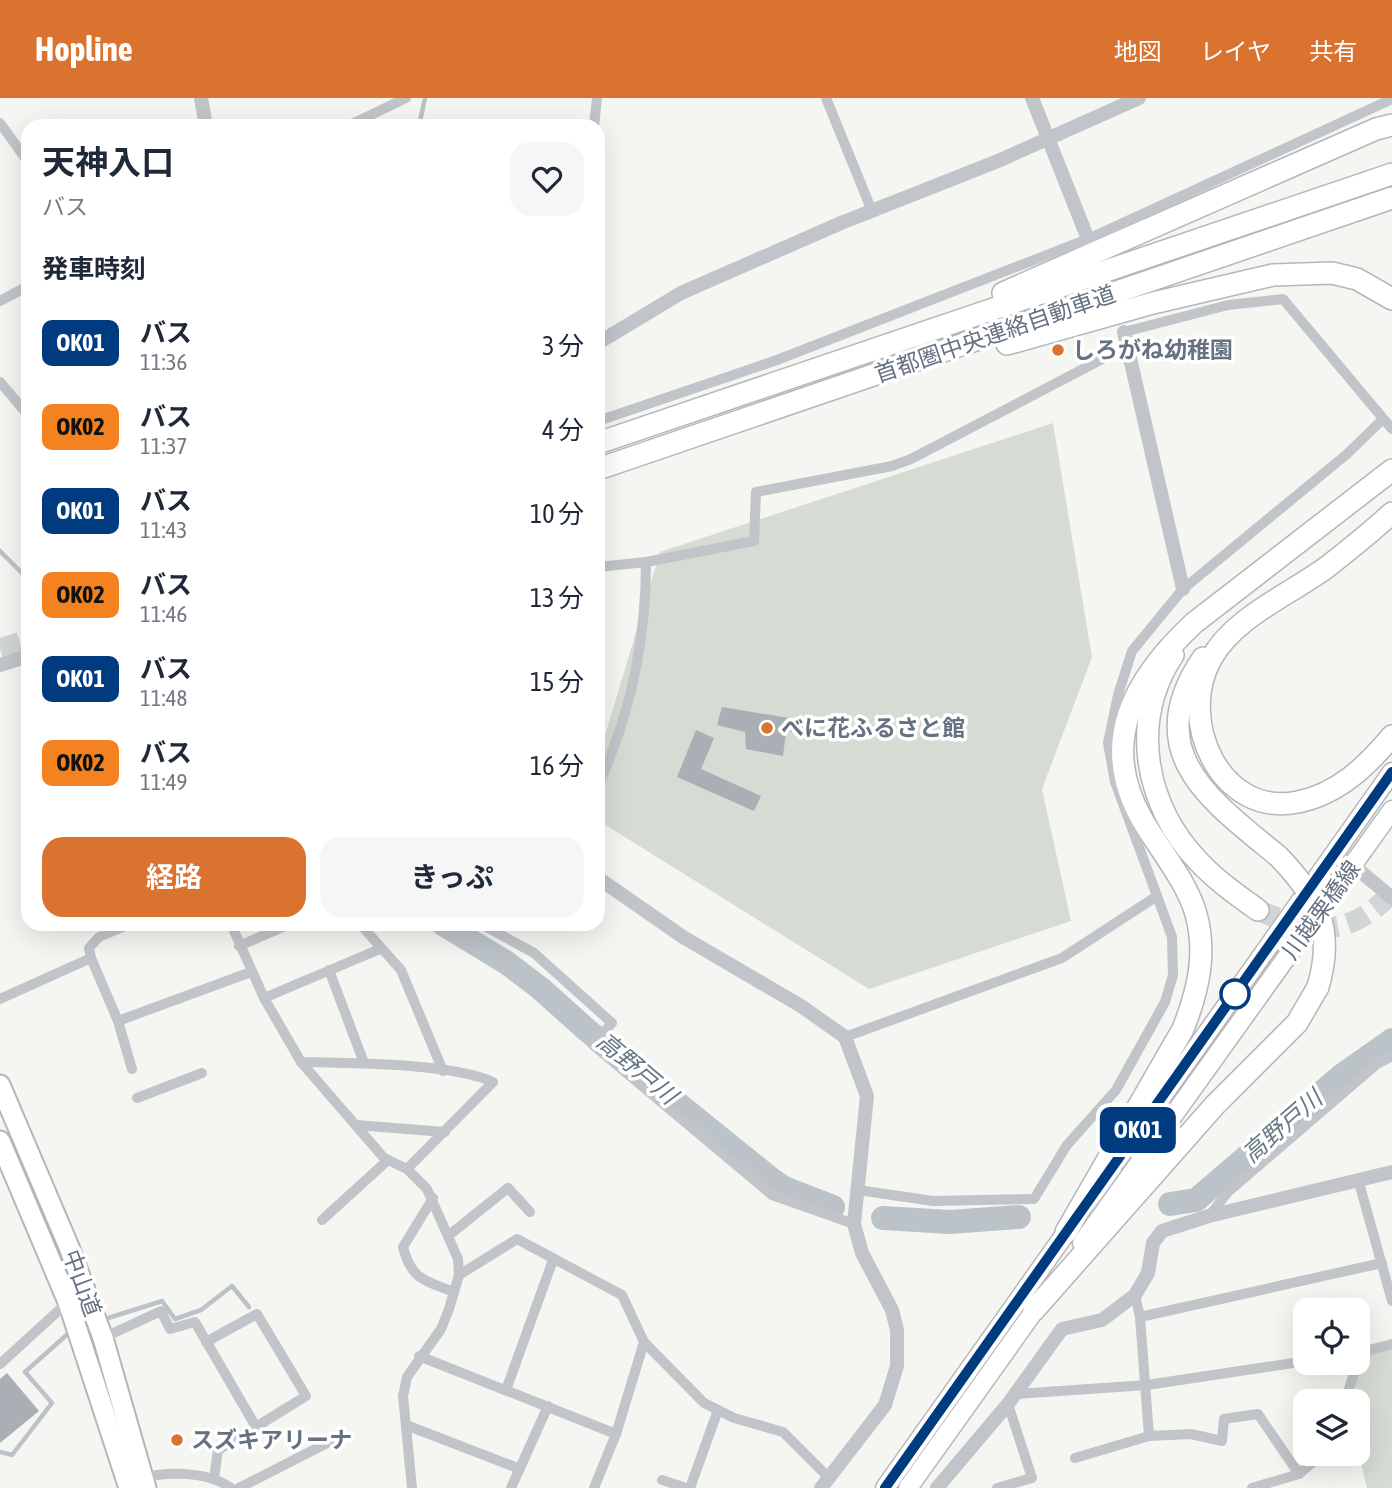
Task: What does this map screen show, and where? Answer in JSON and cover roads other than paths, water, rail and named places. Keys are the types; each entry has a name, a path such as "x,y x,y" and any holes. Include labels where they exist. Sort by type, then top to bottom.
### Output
{"highway":[{"path":"827,367 1159,227 1365,133 1392,125"},
{"name":"首都圏中央連絡自動車道","path":"605,441 1392,174"},
{"name":"首都圏中央連絡自動車道","path":"605,467 1392,198"},
{"path":"793,403 915,372 1153,303 1273,275 1332,273 1357,279 1392,299"},
{"path":"1066,1232 1183,1029 1196,998 1201,940 1195,911 1141,817 1128,785 1123,756 1126,724 1134,696 1167,649 1194,623 1386,475 1392,460"},
{"path":"1034,1310 1215,1105 1297,1023 1318,986 1326,945 1323,922 1313,899 1278,856 1212,802 1195,779 1183,755 1178,732 1179,704 1189,679 1205,656 1225,638 1327,567 1392,513"},
{"path":"1194,623 1168,663 1155,690 1146,747 1149,773 1175,831 1198,861 1258,911"},
{"path":"1225,638 1210,661 1203,680 1199,705 1200,729 1206,750 1217,769 1233,785 1251,796 1283,803 1317,797 1359,771 1392,736"},
{"name":"中山道","path":"0,1085 69,1247 103,1338 133,1485"},
{"name":"中山道","path":"0,1141 68,1302 133,1485"}],"main road":[{"name":"川越栗橋線","path":"885,1488 1392,772"},
{"name":"川越栗橋線","path":"908,1488 1392,810"}],"street":[{"path":"201,98 205,119"},
{"path":"362,119 406,98"},
{"path":"595,119 597,98"},
{"path":"826,98 872,211"},
{"path":"1032,98 1088,239"},
{"path":"605,338 681,293 1139,98"},
{"path":"605,419 777,360 1088,239 1392,99"},
{"path":"0,123 21,152"},
{"path":"0,301 21,290"},
{"path":"605,566 646,562 754,541 756,492 892,466 911,459 1127,338 1228,305 1283,299 1392,429"},
{"path":"1127,338 1183,589"},
{"path":"0,382 21,407"},
{"path":"858,1190 933,1201 1034,1199 1068,1145 1116,1090 1165,1002 1173,975 1172,937 1115,782 1108,743 1118,695 1132,651 1183,589 1347,454 1383,419"},
{"path":"605,771 615,749 636,671 646,609 646,562"},
{"path":"0,665 21,658"},
{"path":"1336,851 1392,898"},
{"path":"459,1275 517,1239 622,1295 644,1342 704,1403 783,1432 824,1483 885,1405 897,1366 897,1330 892,1310 862,1253 854,1224 867,1096 845,1037 801,1006 683,937 605,883"},
{"path":"845,1037 1062,958 1157,896"},
{"path":"113,931 99,937 89,948 118,1021 132,1069"},
{"path":"234,931 264,998 301,1062 388,1160 407,1169 433,1198 458,1259 459,1275 441,1329 419,1356 407,1377 403,1396 412,1488"},
{"path":"239,946 274,931"},
{"path":"366,931 401,970 443,1071"},
{"path":"494,931 534,953 612,1023 593,1045 772,1195 854,1224"},
{"path":"264,998 380,949"},
{"path":"0,999 91,958"},
{"path":"329,970 364,1063"},
{"path":"118,1021 251,972"},
{"path":"1209,1216 1228,1192 1377,1064 1392,1056"},
{"path":"301,1062 364,1063 443,1071 481,1077 493,1082 407,1169"},
{"path":"137,1098 202,1073"},
{"path":"356,1125 444,1132"},
{"path":"322,1220 388,1160"},
{"path":"937,1488 1012,1399 1062,1329 1102,1320 1135,1295 1148,1273 1153,1243 1162,1231 1209,1216 1392,1172"},
{"path":"1358,1179 1392,1301"},
{"path":"448,1236 508,1188 530,1212"},
{"path":"433,1198 403,1248 407,1266 418,1278 454,1292"},
{"path":"506,1390 553,1260"},
{"path":"1140,1317 1382,1263"},
{"path":"1135,1295 1147,1385 1149,1436"},
{"path":"0,1364 68,1302"},
{"path":"103,1338 161,1311 170,1329 195,1322 256,1427"},
{"path":"206,1342 257,1314 306,1396 218,1450 214,1479"},
{"path":"594,1488 617,1434 644,1342"},
{"path":"1370,1352 1392,1344"},
{"path":"419,1356 617,1434"},
{"path":"1012,1399 1147,1385 1293,1363"},
{"path":"997,1488 1032,1478 1012,1399"},
{"path":"511,1488 548,1406"},
{"path":"662,1480 688,1488 718,1410"},
{"path":"1075,1458 1149,1436 1191,1434 1222,1441 1224,1419 1258,1414 1299,1474"},
{"path":"405,1425 520,1469"},
{"path":"239,1488 332,1440"},
{"path":"1252,1488 1299,1474 1309,1466"},
{"path":"133,1485 172,1474 214,1479 231,1488"}],"waterway":[{"path":"420,119 425,98"},
{"name":"高野戸川","path":"0,551 21,572"},
{"name":"高野戸川","path":"454,931 507,963 540,988 588,1031 771,1179 784,1188 833,1207"},
{"name":"高野戸川","path":"1170,1204 1196,1200 1341,1076 1392,1040"},
{"name":"高野戸川","path":"883,1218 950,1222 1019,1217"},
{"path":"102,1320 162,1301 175,1319 201,1310 232,1286 249,1307"},
{"path":"0,1452 12,1455 52,1403 25,1372 71,1331"}],"tunnel":[{"path":"0,649 21,642"},
{"path":"1258,910 1295,924 1329,928 1361,918 1392,892"}],"place":[{"name":"しろがね幼稚園","path":"1058,350"},
{"name":"べに花ふるさと館","path":"767,728"},
{"name":"スズキアリーナ","path":"177,1440"}]}
